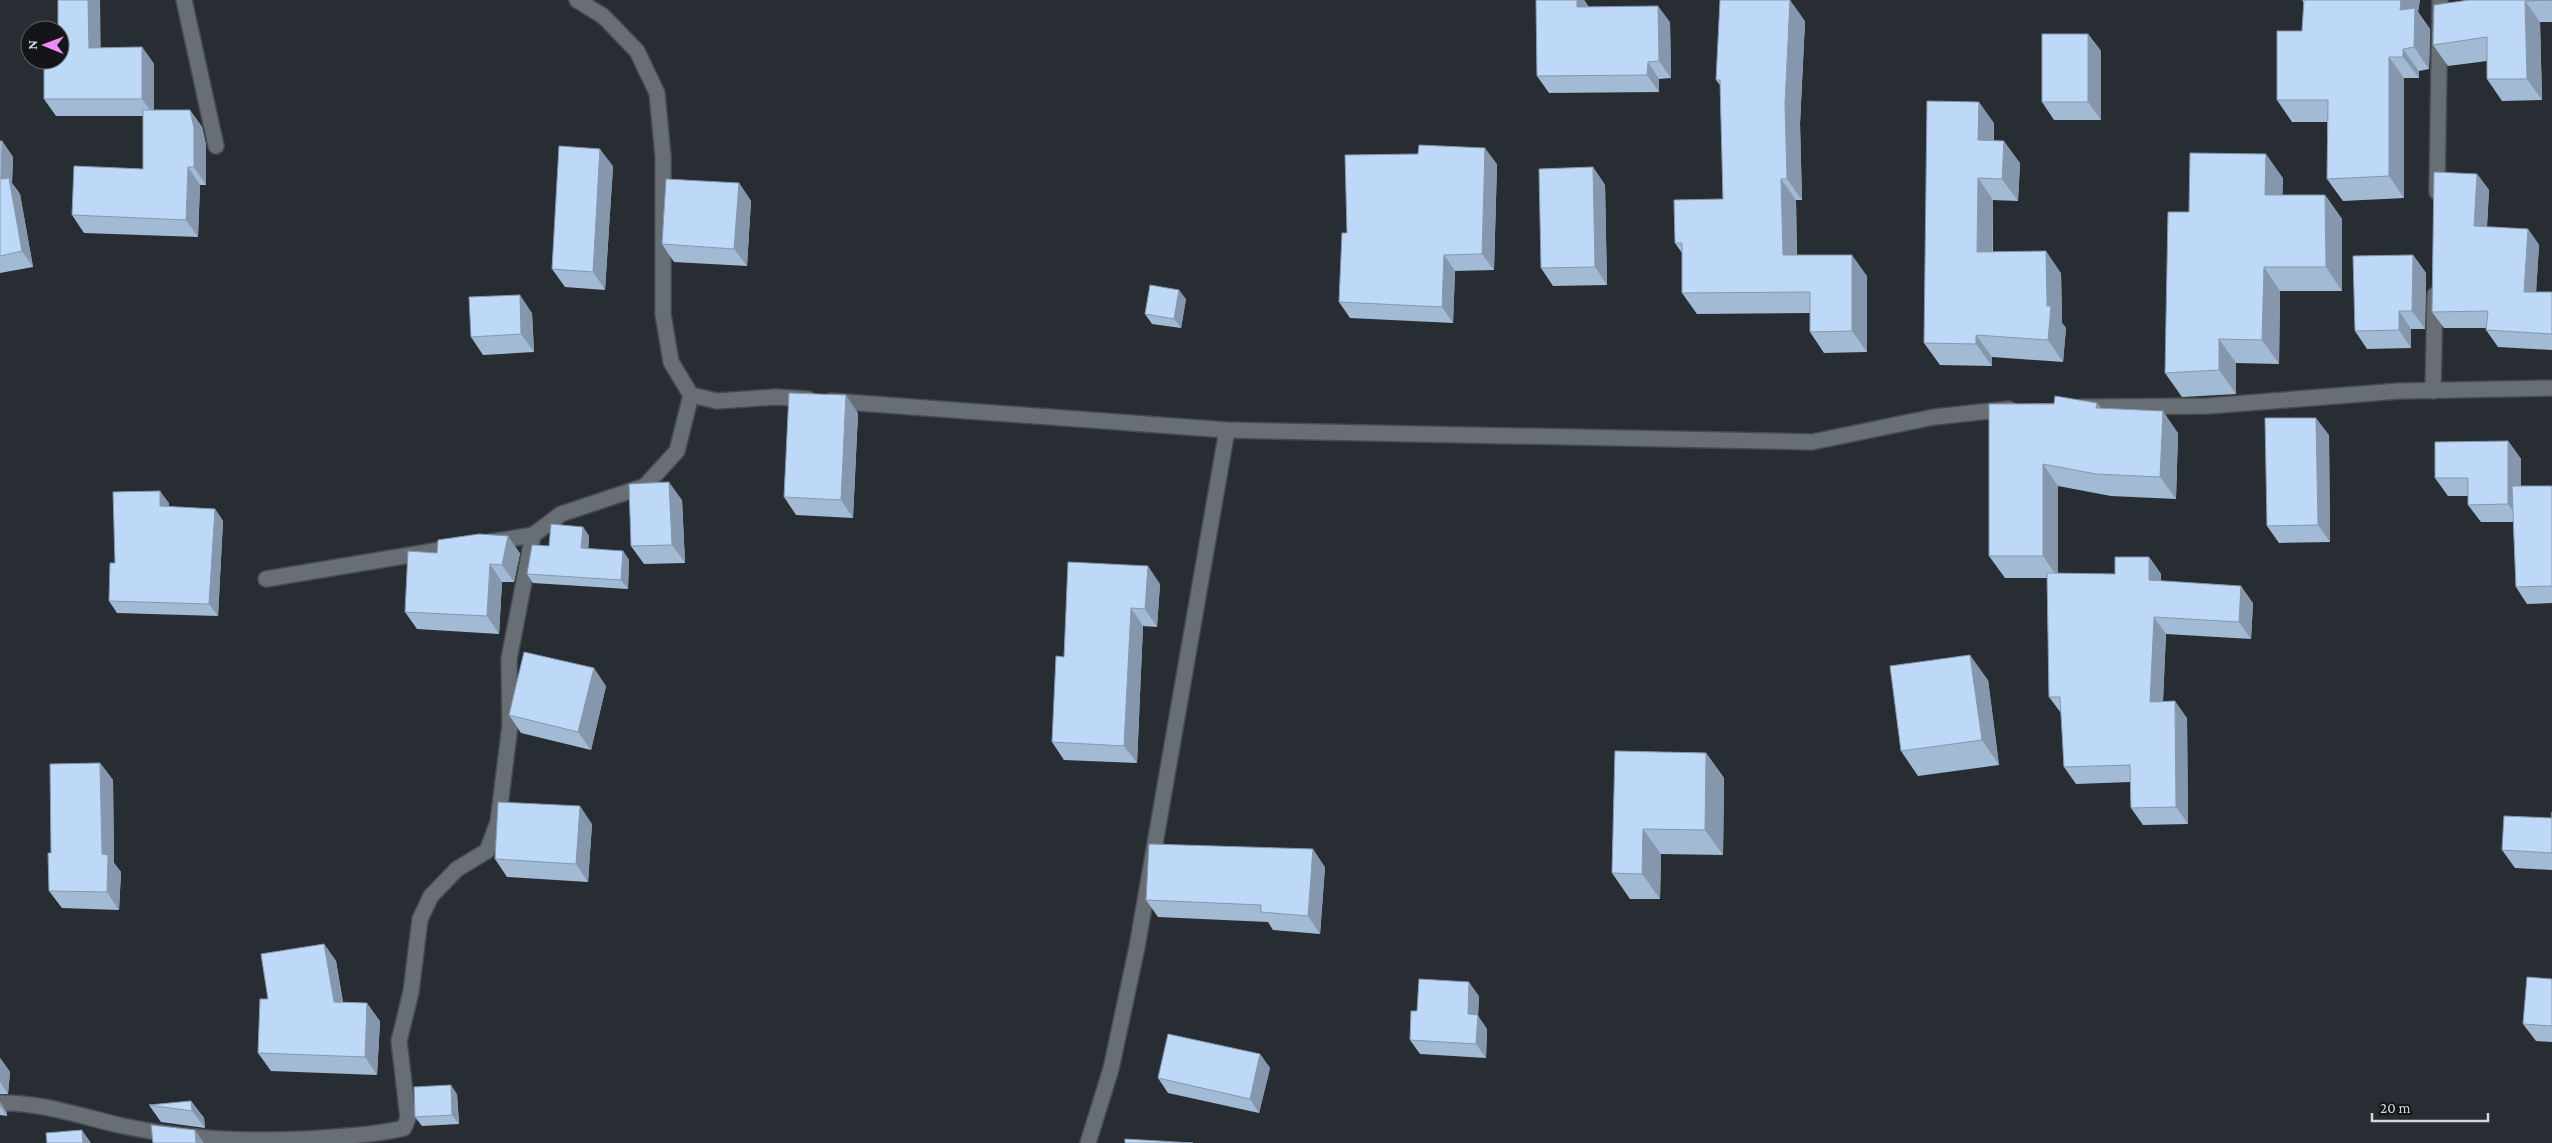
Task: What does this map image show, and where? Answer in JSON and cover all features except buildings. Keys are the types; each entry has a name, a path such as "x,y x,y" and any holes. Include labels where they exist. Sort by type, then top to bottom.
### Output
{"street":[{"path":"184,0 216,146"},
{"path":"266,579 533,535 560,514 645,486 677,451 691,395 671,362 663,314 663,156 656,94 637,51 603,16 577,0"},
{"path":"2436,205 2440,0"},
{"path":"2433,391 2435,283"},
{"path":"2067,407 2208,406 2399,390 2552,388"},
{"path":"691,395 716,401 776,397 1227,430 1812,442 1934,417 2021,408"},
{"path":"1088,1143 1111,1069 1138,947 1227,430"},
{"path":"0,1103 56,1109 124,1126 188,1137 248,1142 314,1139 389,1132 404,1128 408,1118 399,1041 411,992 420,919 431,896 457,869 487,851 498,822 510,726 509,659 533,535"}]}
